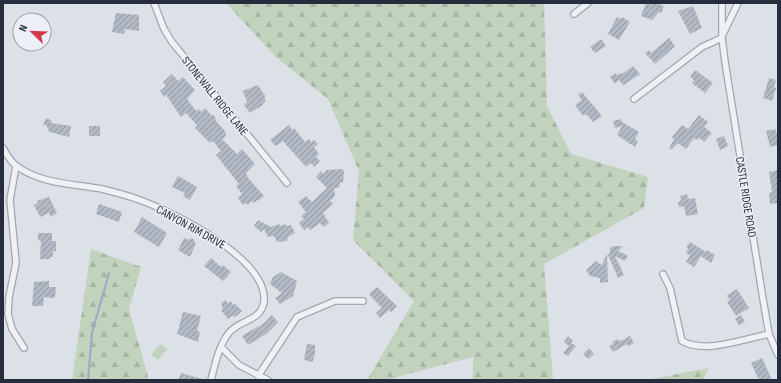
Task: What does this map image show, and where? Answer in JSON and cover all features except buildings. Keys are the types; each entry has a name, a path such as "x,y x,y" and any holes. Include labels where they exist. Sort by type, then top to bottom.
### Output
{"street":[{"name":"STONEWALL RIDGE LANE","path":"154,3 164,29 172,42 287,183"},
{"path":"574,14 588,3"},
{"name":"CASTLE RIDGE ROAD","path":"722,3 722,38 769,334 778,354"},
{"path":"634,99 702,47 722,38 738,3"},
{"name":"CANYON RIM DRIVE","path":"3,148 16,166 32,176 103,189 138,199 163,210 224,243 252,270 261,283 264,302 260,313 228,333 221,347 211,380"},
{"path":"16,166 10,200 16,263 9,297 8,314 12,329 24,348"},
{"path":"663,274 670,288 682,341 687,344 705,347 769,334"},
{"path":"258,376 297,317 335,300 363,301"},
{"path":"221,347 239,365 268,380"}],"green space":[{"path":"226,3 544,3 547,106 571,154 648,177 644,208 544,264 553,380 473,380 473,357 386,380 367,380 414,301 353,240 359,171 328,99 276,57"},
{"path":"91,249 141,267 129,309 149,380 72,380"},
{"path":"160,344 167,349 158,360 151,355"},
{"path":"709,368 703,380 647,380"}],"waterway":[{"path":"88,380 92,333 109,273"}]}
